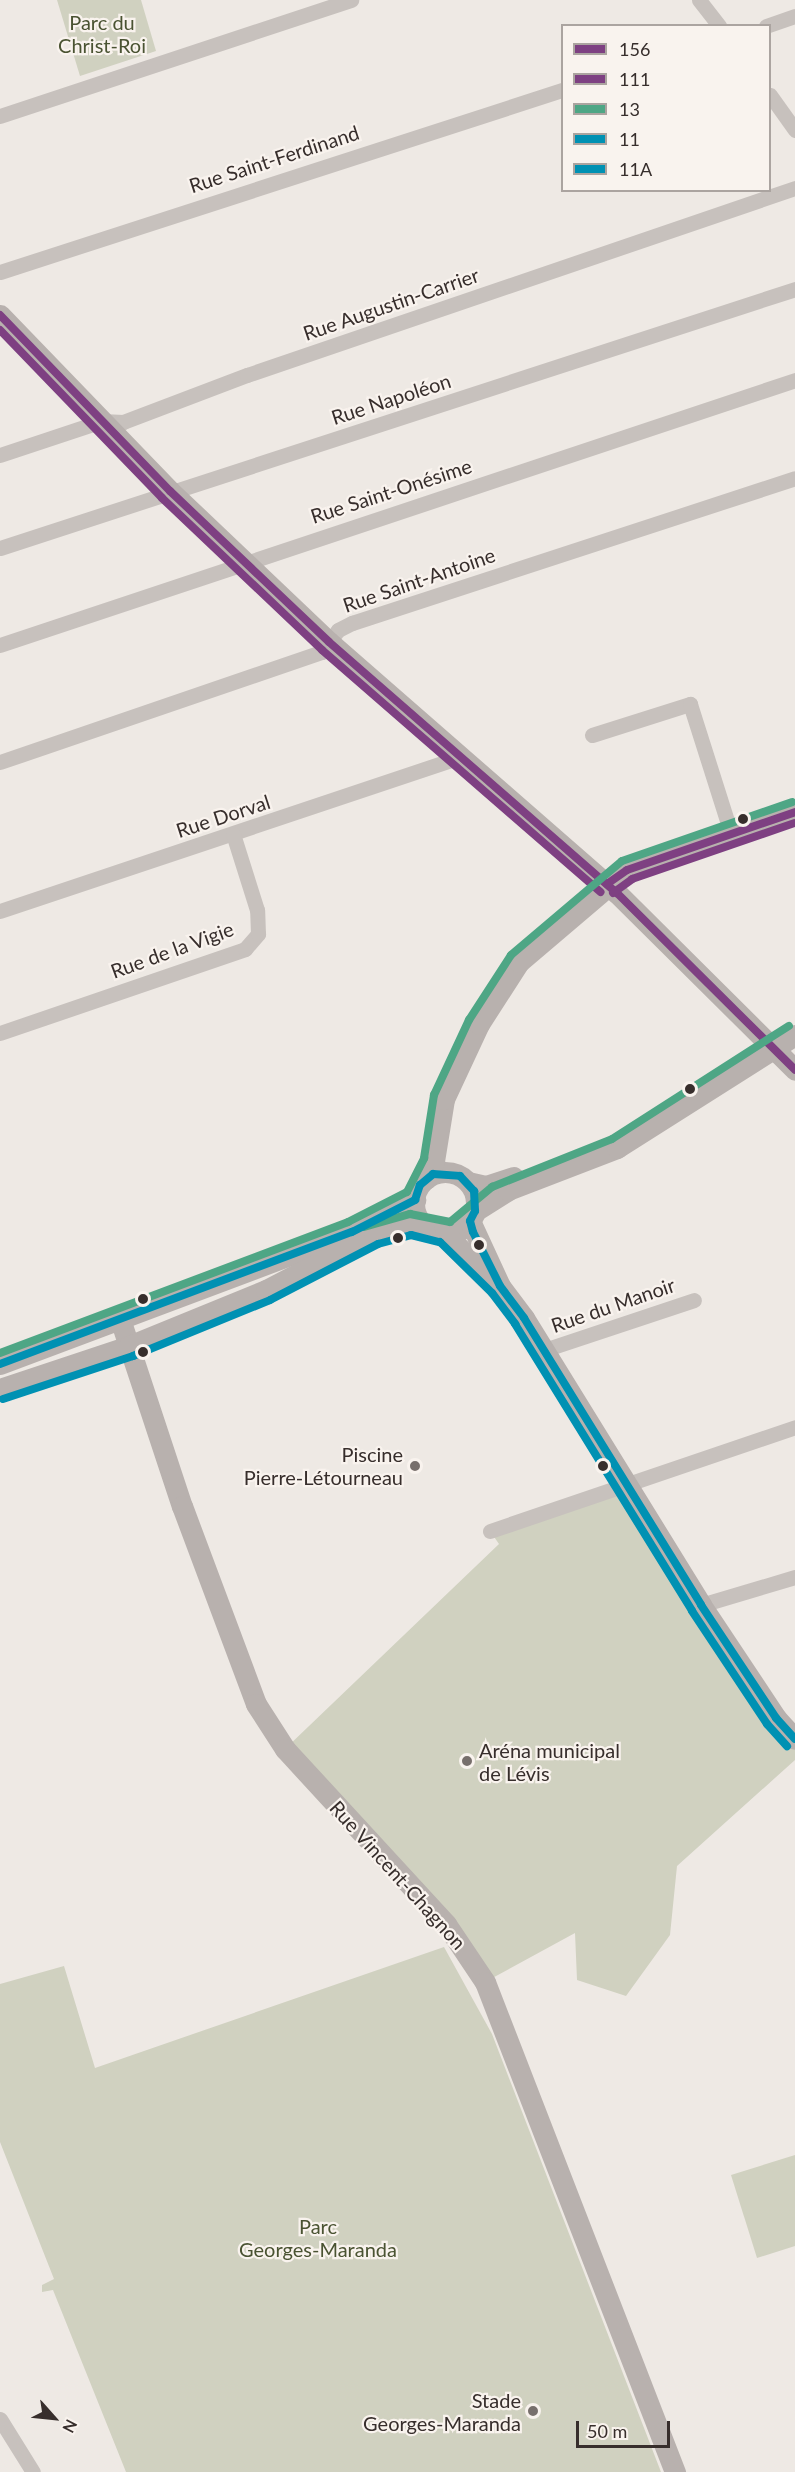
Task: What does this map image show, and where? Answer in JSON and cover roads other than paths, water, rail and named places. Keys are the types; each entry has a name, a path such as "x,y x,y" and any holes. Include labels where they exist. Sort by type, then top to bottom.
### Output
{"street":[{"path":"0,116 351,0"},
{"path":"699,0 717,24"},
{"path":"771,24 795,16"},
{"name":"Rue Saint-Ferdinand","path":"0,272 561,90"},
{"path":"771,96 793,125"},
{"name":"Rue Augustin-Carrier","path":"0,455 102,422 123,422 247,375 795,188"},
{"name":"Rue Napoléon","path":"0,548 795,289"},
{"path":"0,315 170,491 329,642 607,884 795,1070"},
{"name":"Rue Saint-Onésime","path":"0,645 246,561 795,380"},
{"name":"Rue Saint-Antoine","path":"0,762 322,652 338,630 352,623 795,478"},
{"path":"592,735 690,704 731,833"},
{"name":"Rue Dorval","path":"0,912 459,757"},
{"path":"0,1364 121,1322 352,1232 415,1200 426,1179 437,1143 444,1099 479,1024 508,975 607,884 627,870 795,812"},
{"name":"Rue de la Vigie","path":"0,1033 245,949 258,934 257,910 233,834"},
{"path":"445,1233 508,1190 617,1148 662,1117 775,1050 795,1035"},
{"path":"426,1179 450,1172 468,1182 486,1186 529,1173 662,1117"},
{"path":"468,1182 474,1191 472,1216 500,1286"},
{"path":"415,1200 424,1224"},
{"path":"0,1389 129,1346 266,1290 374,1234 401,1225 424,1224 445,1233 500,1286 544,1350 701,1605 776,1718 795,1739"},
{"name":"Rue du Manoir","path":"544,1350 694,1300"},
{"name":"Rue Vincent-Chagnon","path":"121,1322 201,1557 268,1727 446,1924 485,1982 675,2472"},
{"path":"490,1531 626,1482 795,1427"},
{"path":"701,1605 795,1577"},
{"path":"0,2419 33,2472"}],"place":[{"name":"Piscine Pierre-Létourneau","path":"415,1466"},
{"name":"Aréna municipal de Lévis","path":"467,1761"},
{"name":"Stade Georges-Maranda","path":"533,2411"}],"park label":[{"name":"Parc du Christ-Roi","path":"102,34"},
{"name":"Parc Georges-Maranda","path":"318,2238"}]}
